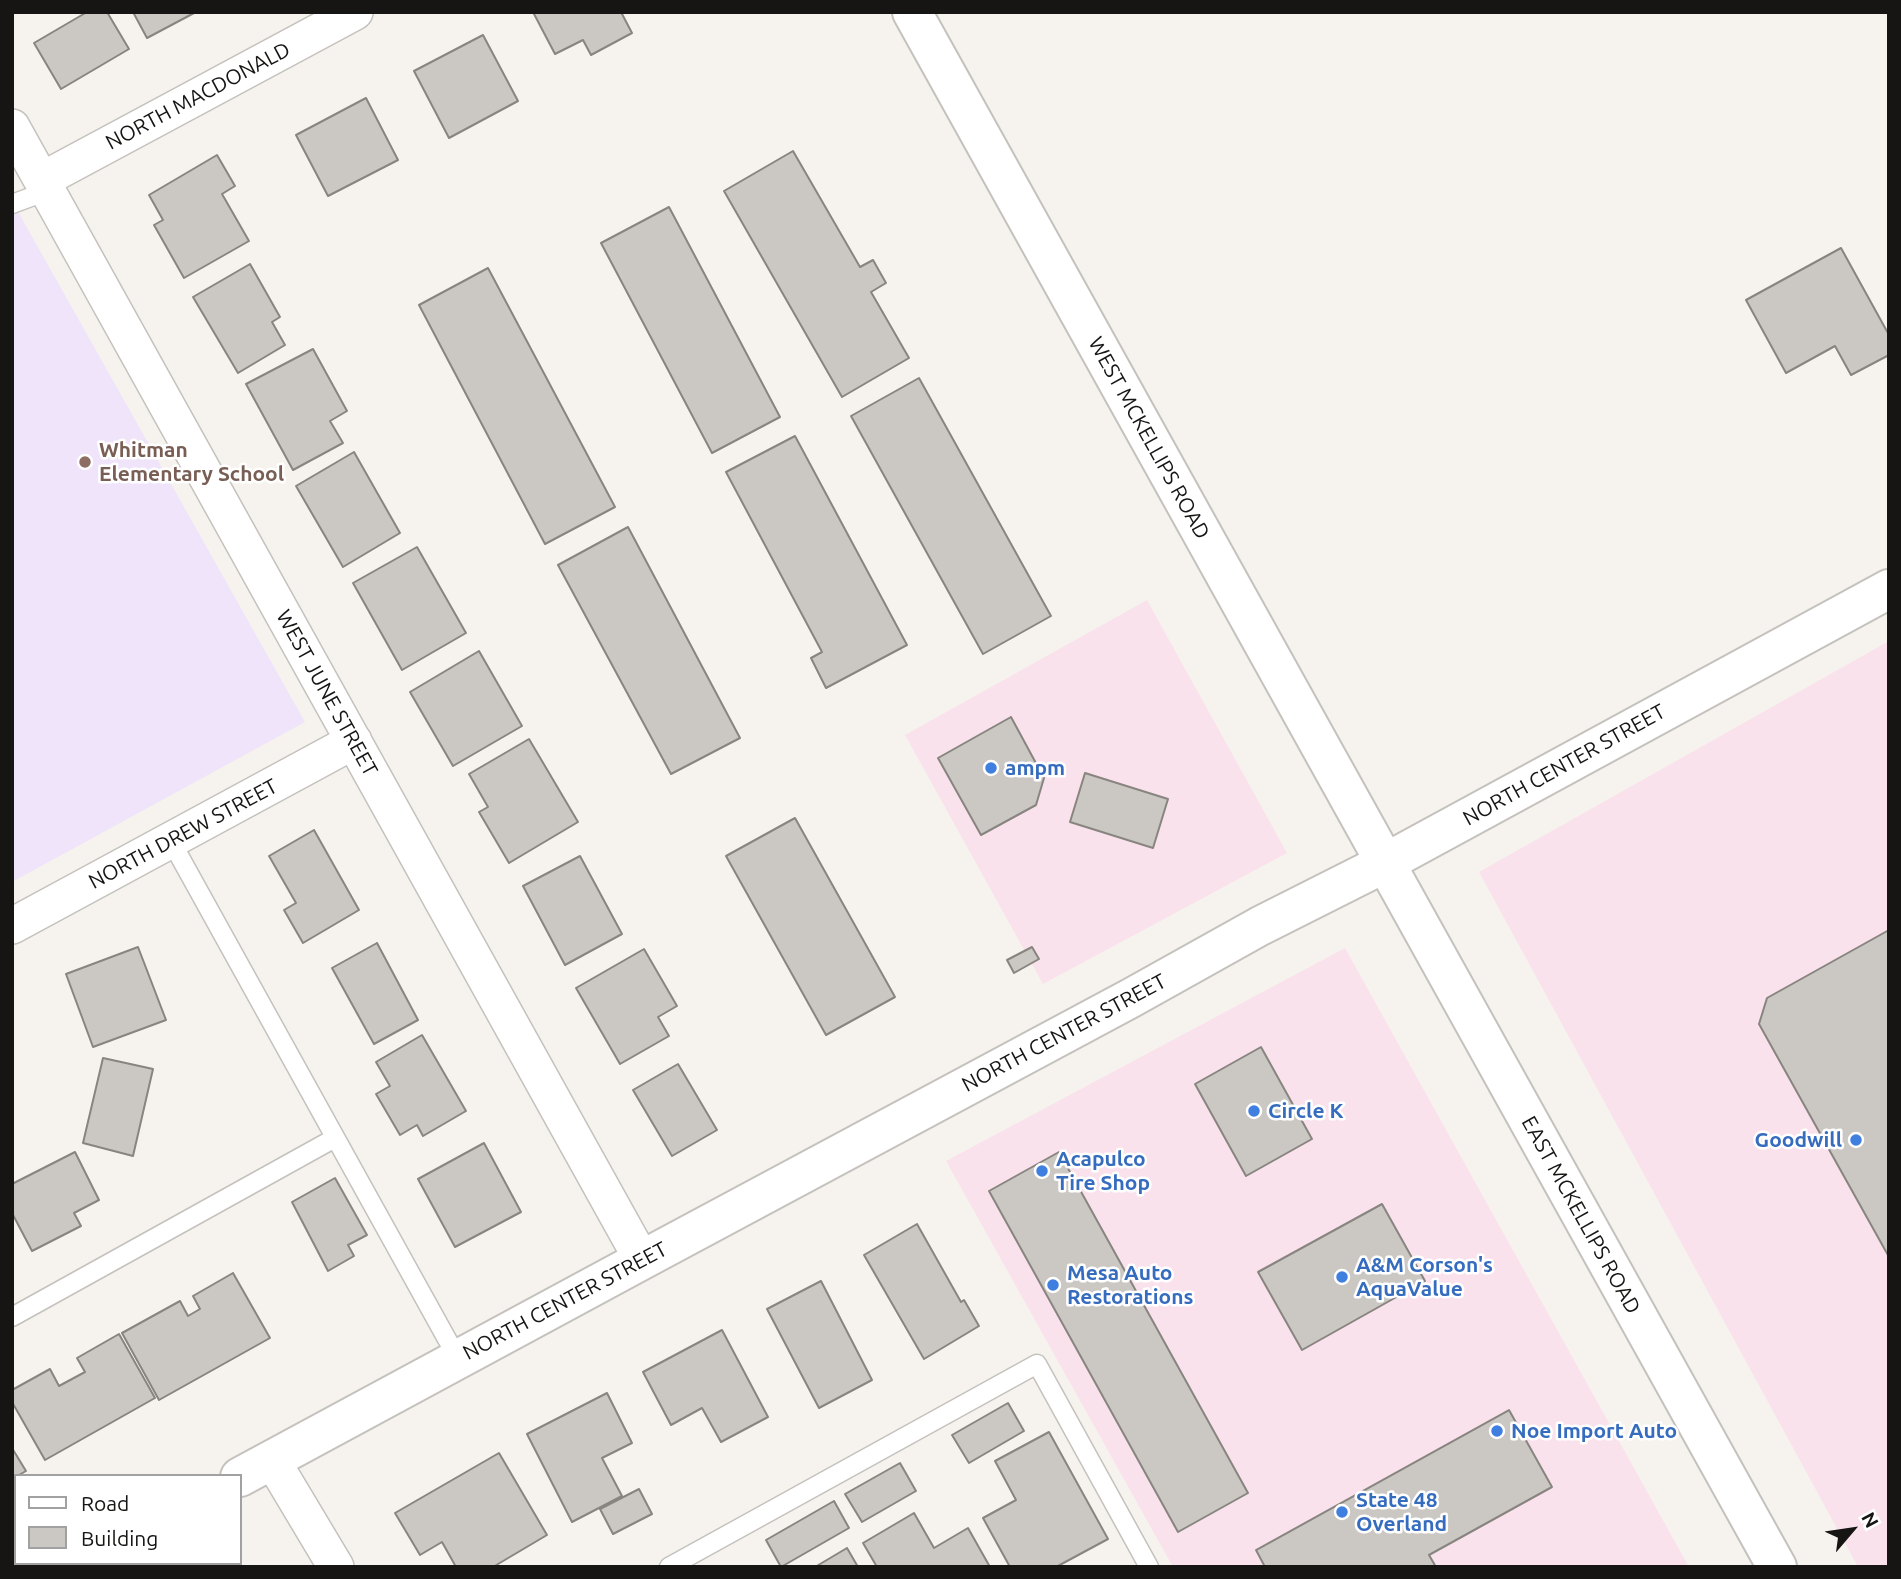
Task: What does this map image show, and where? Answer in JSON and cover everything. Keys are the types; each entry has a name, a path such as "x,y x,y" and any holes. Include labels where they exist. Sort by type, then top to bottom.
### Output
{"street":[{"name":"NORTH MACDONALD","path":"44,185 355,12"},
{"name":"WEST MCKELLIPS ROAD","path":"912,12 1385,863"},
{"name":"WEST JUNE STREET","path":"12,127 642,1259"},
{"name":"NORTH CENTER STREET","path":"256,1468 1260,926 1385,863 1889,589"},
{"name":"NORTH DREW STREET","path":"12,926 354,741"},
{"name":"EAST MCKELLIPS ROAD","path":"1385,863 1777,1567"},
{"path":"256,1468 336,1567"}],"lane":[{"path":"12,204 44,185"},
{"path":"171,841 458,1359"},
{"path":"12,1317 335,1138"},
{"path":"669,1567 1037,1364 1149,1567"}],"shaded area":[{"name":"Whitman Elementary School","path":"12,201 305,722 12,882"},
{"path":"1147,600 1287,853 1043,984 905,735"},
{"path":"1889,641 1889,1567 1858,1567 1479,872"},
{"path":"1345,948 1689,1567 1173,1567 946,1161"}],"building":[{"path":"87,12 107,12 129,49 61,89 34,43"},
{"path":"133,12 196,12 147,38"},
{"path":"533,12 621,12 632,33 591,55 583,40 555,54"},
{"path":"483,35 518,101 449,138 414,71"},
{"path":"366,98 398,160 328,196 296,135"},
{"path":"793,151 860,267 873,260 886,283 871,292 909,358 842,397 724,191"},
{"path":"217,155 235,186 222,194 249,241 184,278 154,225 163,220 149,195"},
{"path":"669,207 780,417 712,453 601,243"},
{"path":"1841,248 1889,335 1889,355 1851,375 1835,346 1786,373 1746,300"},
{"path":"250,264 280,317 272,322 285,345 238,373 193,297"},
{"path":"488,268 615,507 545,544 419,305"},
{"path":"313,349 347,411 330,421 343,443 293,470 246,384"},
{"path":"919,378 1051,616 983,654 851,416"},
{"path":"795,436 907,645 826,688 811,658 822,652 726,472"},
{"path":"354,452 400,533 343,567 296,486"},
{"path":"628,527 740,738 671,774 558,565"},
{"path":"417,547 466,633 402,670 353,583"},
{"path":"479,651 522,726 453,766 410,692"},
{"name":"ampm","path":"1011,717 1044,778 1036,805 981,835 938,758"},
{"path":"529,739 578,822 509,863 479,812 488,807 469,774"},
{"path":"1085,773 1168,799 1153,848 1070,822"},
{"path":"795,818 895,997 826,1035 726,856"},
{"path":"314,830 359,910 303,943 284,910 296,903 269,856"},
{"path":"580,856 622,934 565,965 523,886"},
{"name":"Goodwill","path":"1889,930 1889,1257 1759,1024 1767,998"},
{"path":"377,943 418,1020 374,1044 332,968"},
{"path":"138,947 166,1020 93,1047 66,974"},
{"path":"1032,947 1039,959 1014,973 1007,960"},
{"path":"644,949 677,1006 658,1017 669,1036 620,1064 576,988"},
{"path":"422,1035 466,1111 423,1136 417,1125 400,1135 376,1094 390,1086 376,1062"},
{"name":"Circle K","path":"1261,1047 1312,1139 1246,1176 1195,1084"},
{"path":"103,1058 153,1069 133,1156 83,1143"},
{"path":"678,1064 717,1130 672,1156 633,1090"},
{"path":"484,1143 521,1212 455,1247 418,1179"},
{"path":"75,1152 99,1200 74,1213 81,1226 32,1251 12,1213 12,1184"},
{"path":"1059,1152 1248,1493 1178,1532 989,1191"},
{"path":"335,1178 367,1235 348,1245 354,1256 328,1271 292,1202"},
{"name":"A&M Corson's AquaValue","path":"1382,1204 1425,1281 1302,1350 1258,1272"},
{"path":"917,1224 961,1302 964,1300 979,1326 924,1359 864,1255"},
{"path":"233,1273 270,1338 159,1400 122,1333 180,1301 188,1316 200,1309 193,1296"},
{"path":"821,1281 872,1380 819,1408 767,1309"},
{"path":"722,1330 768,1417 721,1442 702,1408 671,1425 643,1372"},
{"path":"119,1334 155,1398 45,1460 12,1402 12,1390 50,1369 59,1386 85,1372 77,1358"},
{"path":"607,1393 632,1443 602,1458 622,1496 572,1522 527,1434"},
{"path":"1008,1403 1024,1431 969,1463 952,1435"},
{"path":"1509,1410 1552,1487 1429,1555 1436,1567 1265,1567 1256,1550"},
{"path":"1049,1432 1108,1539 1056,1567 1010,1567 983,1518 1016,1500 995,1461"},
{"path":"12,1448 26,1471 14,1474 12,1479"},
{"path":"499,1453 547,1535 493,1567 456,1567 442,1542 420,1555 395,1513"},
{"path":"900,1463 916,1491 862,1522 845,1494"},
{"path":"639,1489 652,1514 613,1534 600,1509"},
{"path":"834,1501 849,1528 781,1567 766,1540"},
{"path":"914,1513 934,1548 968,1528 990,1567 877,1567 863,1543"},
{"path":"847,1548 858,1567 815,1567"}],"place":[{"name":"Whitman Elementary School","path":"85,462"},
{"name":"ampm","path":"991,768"},
{"name":"Circle K","path":"1254,1111"},
{"name":"Goodwill","path":"1856,1140"},
{"name":"Acapulco Tire Shop","path":"1042,1171"},
{"name":"A&M Corson's AquaValue","path":"1342,1277"},
{"name":"Mesa Auto Restorations","path":"1053,1285"},
{"name":"Noe Import Auto","path":"1497,1431"},
{"name":"State 48 Overland","path":"1342,1512"}]}
